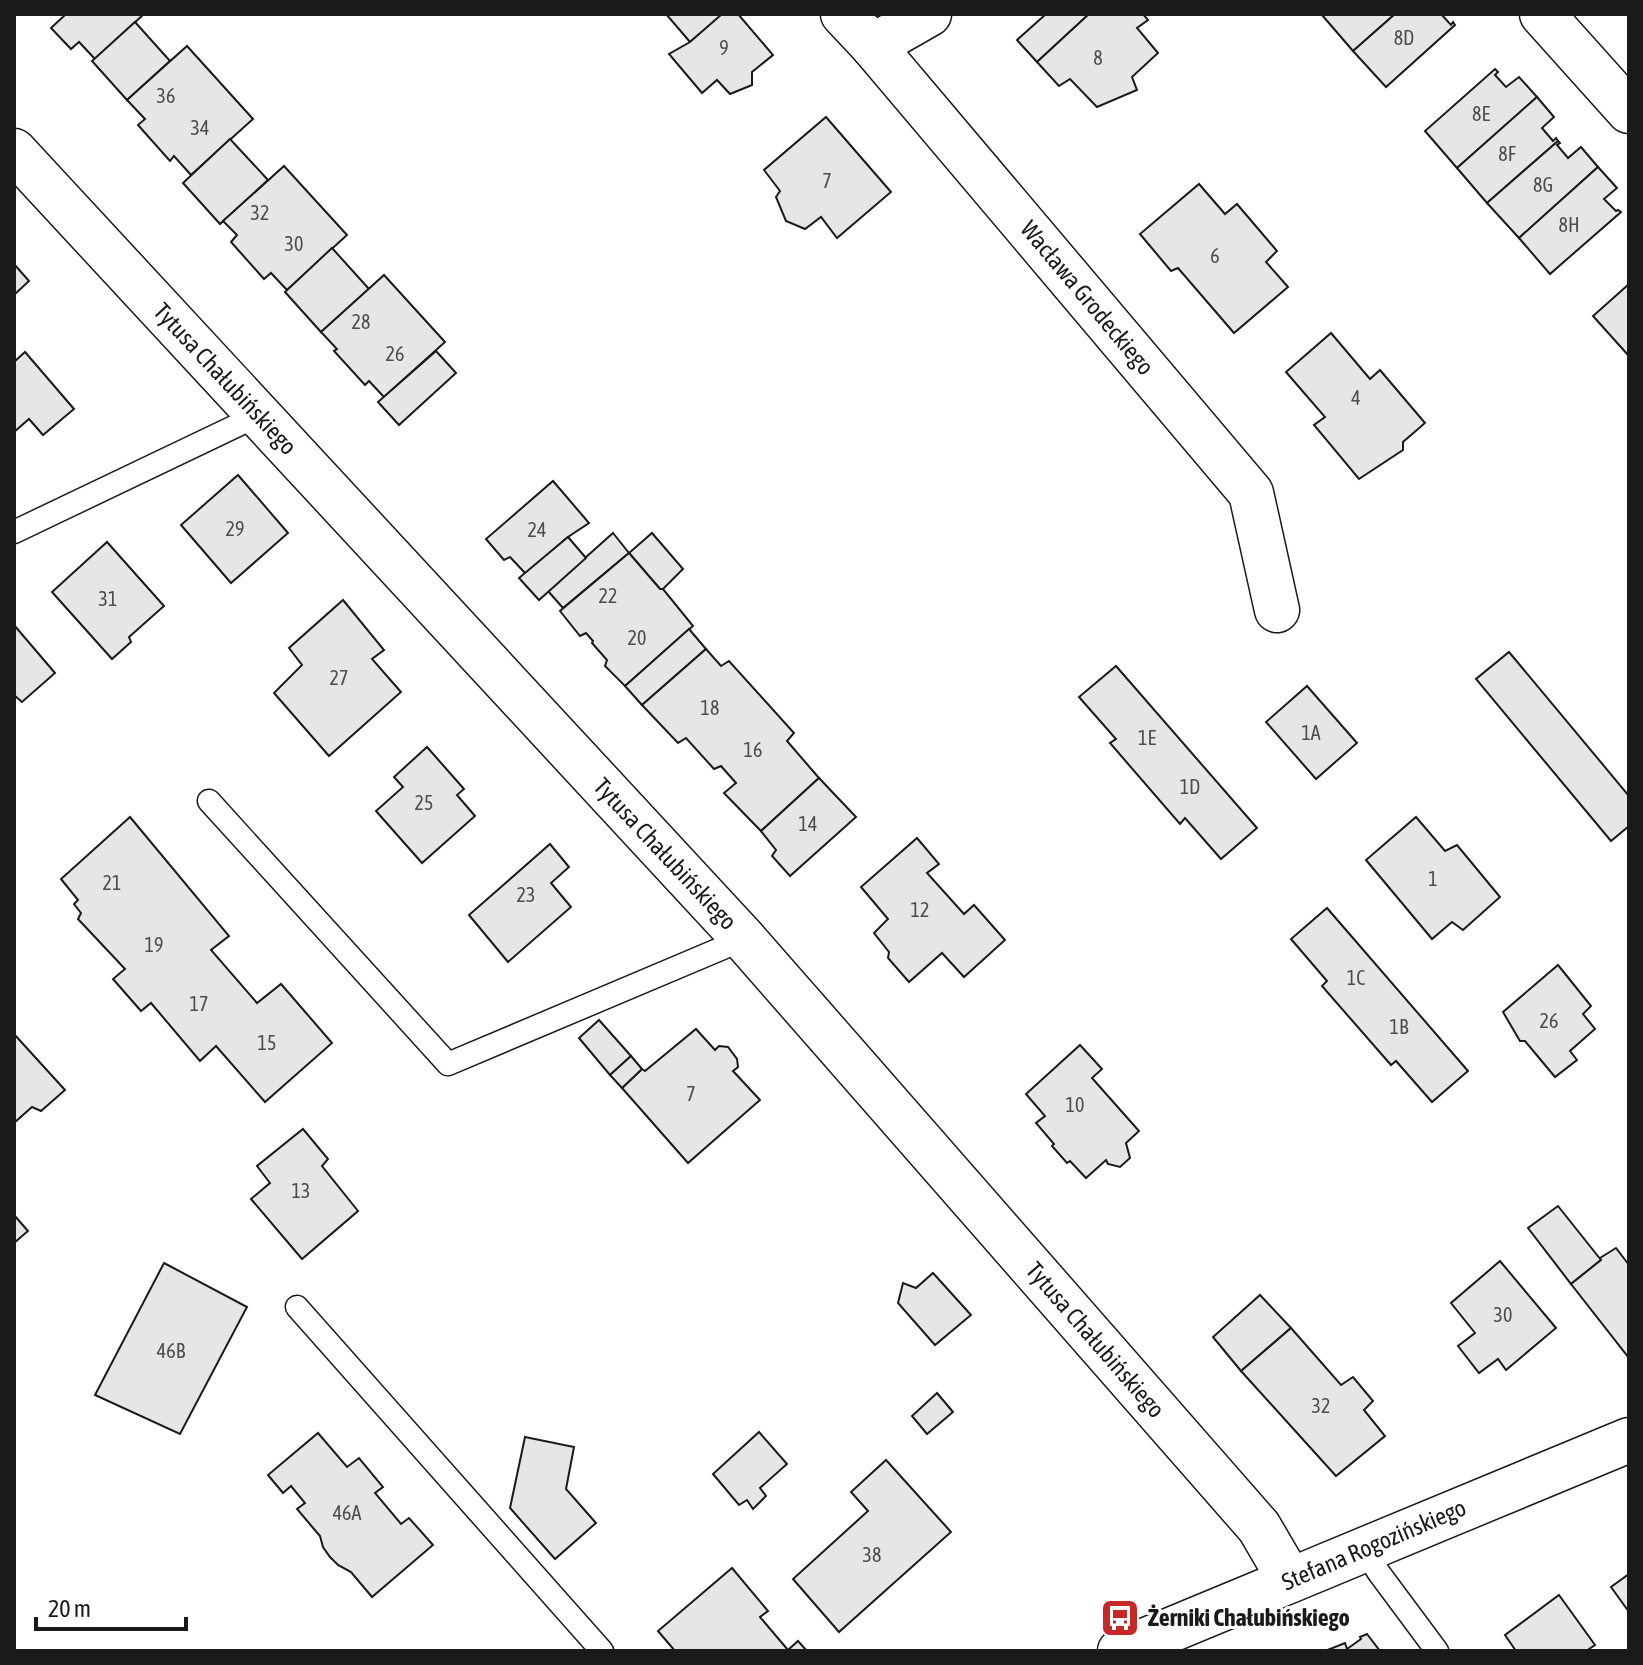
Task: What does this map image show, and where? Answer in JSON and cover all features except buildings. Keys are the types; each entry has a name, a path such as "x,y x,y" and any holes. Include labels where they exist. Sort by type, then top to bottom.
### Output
{"street":[{"name":"Wacława Grodeckiego","path":"843,14 1251,493 1277,610"},
{"path":"873,46 929,14"},
{"path":"1542,14 1629,111"},
{"name":"Tytusa Chałubińskiego","path":"14,151 744,939 1259,1527 1290,1580"},
{"name":"Stefana Rogozińskiego","path":"1120,1651 1629,1440"}],"lane":[{"path":"14,532 259,415"},
{"path":"209,801 448,1064 744,939"},
{"path":"297,1307 602,1651"},
{"path":"1364,1549 1437,1651"}],"place":[{"name":"Żerniki Chałubińskiego","path":"1120,1618"}]}
